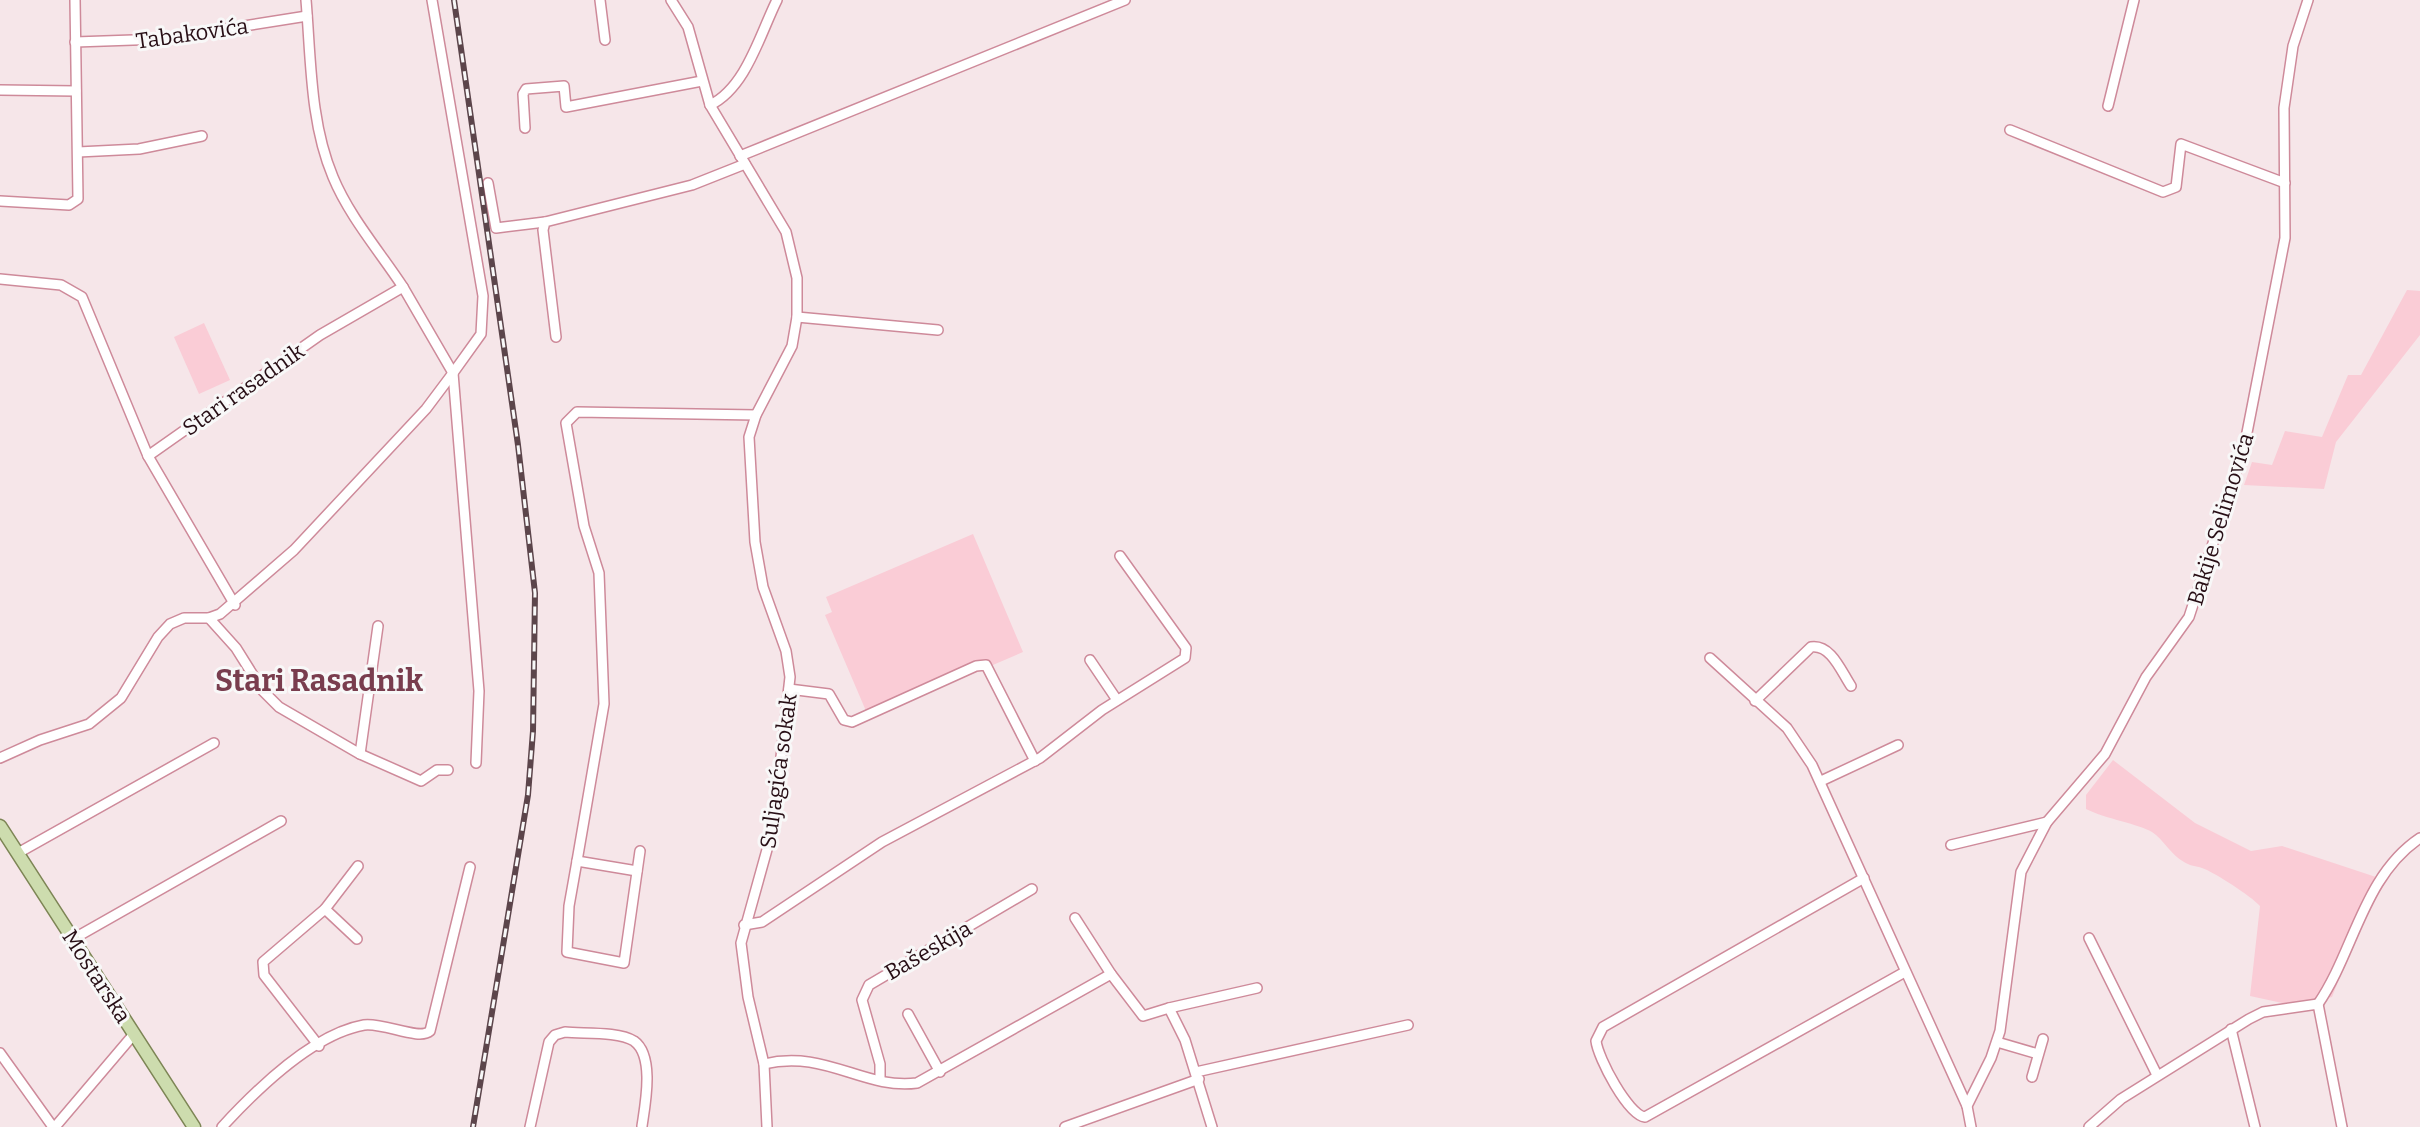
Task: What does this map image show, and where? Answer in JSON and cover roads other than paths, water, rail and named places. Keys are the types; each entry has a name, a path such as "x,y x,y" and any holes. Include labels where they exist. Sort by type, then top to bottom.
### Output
{"main road":[{"name":"Mostarska","path":"0,826 194,1127"}],"street":[{"path":"0,201 69,205 76,202 75,0"},
{"path":"306,0 323,151 339,189 403,287 453,373 479,691 476,763"},
{"path":"0,758 25,745 89,724 121,698 158,637 170,624 184,618 209,618 235,605 329,516 426,409 481,334 483,296 432,0"},
{"path":"600,0 605,40"},
{"name":"Suljagića sokak","path":"671,0 688,27 710,105 786,232 795,264 797,317 789,354 756,415 749,437 755,542 763,587 786,651 789,689 773,828 744,925 741,961 764,1064 767,1127"},
{"path":"710,105 723,99 735,85 777,0"},
{"path":"488,183 496,228 545,222 692,185 743,160 1125,0"},
{"path":"2108,106 2134,0"},
{"name":"Bakije Selimovića","path":"1967,1106 1997,1042 2021,872 2047,822 2105,754 2146,677 2189,617 2244,448 2285,238 2287,79 2308,0"},
{"name":"Tabakovića","path":"75,42 162,39 307,16"},
{"path":"525,128 523,94 526,89 564,86 566,107 702,81"},
{"path":"0,90 76,91"},
{"path":"2010,130 2163,192 2176,187 2181,144 2285,183"},
{"path":"78,152 139,149 202,136"},
{"path":"545,222 556,337"},
{"path":"0,279 61,285 82,297 148,456 235,605"},
{"name":"Stari rasadnik","path":"148,456 320,335 403,287"},
{"path":"797,317 938,330"},
{"path":"640,851 624,963 567,952 569,906 604,704 599,573 584,526 568,418 577,412 756,415"},
{"path":"744,925 758,924 882,842 1035,761 1187,653 1120,556"},
{"path":"209,618 236,648 263,691 279,707 360,754 421,781 437,770 448,770"},
{"path":"360,754 378,626"},
{"path":"1755,701 1811,647 1819,646 1830,653 1851,686"},
{"path":"1710,658 1787,728 1821,781 1903,973 1967,1106 1971,1127"},
{"path":"1090,660 1117,700"},
{"path":"789,689 829,694 844,720 852,722 976,666 986,665 1035,761"},
{"path":"18,853 214,743"},
{"path":"1821,781 1898,745"},
{"path":"73,939 281,821"},
{"path":"1951,845 2047,822"},
{"path":"2089,1127 2157,1075 2231,1029 2263,1012 2318,1004 2329,989 2357,920 2393,865 2420,838"},
{"path":"577,861 637,871"},
{"path":"319,1046 262,968 266,956 325,909 358,866"},
{"path":"222,1127 278,1071 319,1046 362,1026 385,1025 419,1036 430,1031 470,867"},
{"path":"1864,878 1603,1027 1596,1041 1599,1053 1631,1110 1645,1117 1903,973"},
{"name":"Bašeskija","path":"880,1080 880,1064 862,1000 869,985 1032,889"},
{"path":"325,909 357,939"},
{"path":"1075,918 1143,1016 1257,988"},
{"path":"2089,938 2157,1075"},
{"path":"764,1064 800,1059 819,1061 880,1080 917,1083 1111,974"},
{"path":"2318,1004 2342,1127"},
{"path":"1169,1008 1198,1076 1212,1127"},
{"path":"908,1014 940,1072"},
{"path":"1065,1127 1198,1076 1408,1025"},
{"path":"2231,1029 2255,1127"},
{"path":"530,1127 539,1073 549,1042 565,1032 626,1038 641,1049 645,1061 642,1127 648,1127"},
{"path":"0,1053 54,1127 134,1034"},
{"path":"2032,1077 2043,1039"},
{"path":"1997,1042 2038,1054"}],"railway":[{"path":"454,0 518,445 535,593 533,731 528,795 473,1127"}],"district":[{"name":"Stari Rasadnik","path":"319,681"}]}
